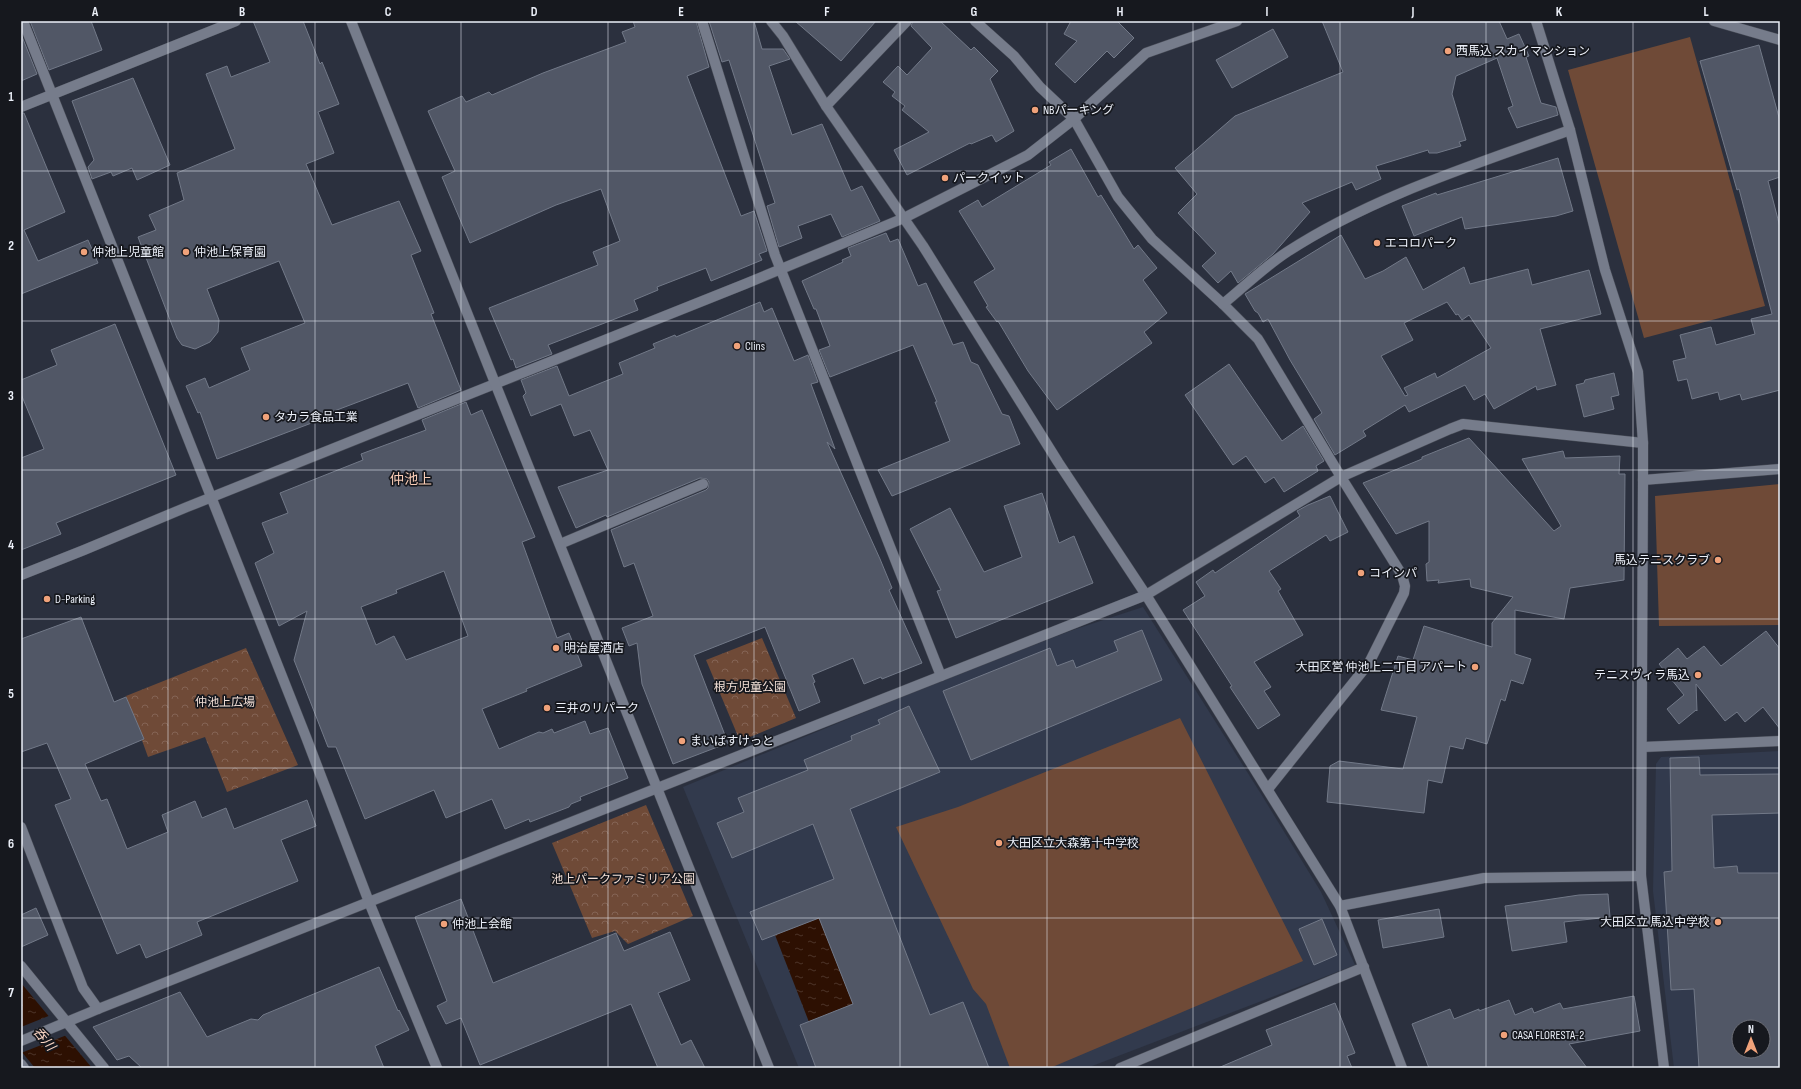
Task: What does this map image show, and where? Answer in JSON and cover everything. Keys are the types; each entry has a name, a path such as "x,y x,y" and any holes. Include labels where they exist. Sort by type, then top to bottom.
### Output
{"street":[{"path":"23,21 306,737 369,902 437,1068"},
{"path":"21,107 236,21"},
{"path":"351,21 494,384 560,544 769,1068"},
{"path":"702,21 772,248 941,676"},
{"path":"771,21 783,36 826,106 923,246 1058,462 1146,595 1340,906 1402,1068"},
{"path":"826,106 907,21"},
{"path":"975,21 1014,56 1040,87 1074,119 1118,197 1152,239 1223,304 1258,339 1402,575 1405,586 1404,593 1369,663 1268,789"},
{"path":"21,575 781,270 904,218 1028,155 1074,119 1146,53 1237,21"},
{"path":"1536,21 1570,130 1605,270 1638,372 1643,442 1643,747 1641,876 1664,1068"},
{"path":"1714,21 1780,40"},
{"path":"1223,304 1286,253 1353,215 1412,188 1570,130"},
{"path":"21,1041 98,1009 1146,595 1341,477 1462,424 1643,442"},
{"path":"1643,480 1780,469"},
{"path":"560,544 703,484"},
{"path":"1643,747 1780,742"},
{"path":"21,827 83,988 98,1009"},
{"path":"1340,906 1484,878 1641,876"},
{"path":"21,966 63,1024 104,1068"},
{"path":"1120,1068 1364,967"},
{"path":"21,1064 24,1068"}],"shaded area":[{"name":"大田区立大森第十中学校","path":"1143,607 1321,892 1355,965 1087,1068 799,1068 683,787 945,679 1070,631"},
{"name":"大田区立 馬込中学校","path":"1780,751 1780,1068 1674,1068 1653,891 1656,764 1661,757"}],"green space":[{"path":"1690,37 1765,306 1644,338 1568,70"},
{"name":"馬込テニスクラブ","path":"1780,484 1780,625 1659,626 1655,496"},
{"name":"根方児童公園","path":"762,638 796,718 740,741 706,660"},
{"name":"仲池上広場","path":"246,648 298,765 227,792 205,737 148,757 126,696"},
{"path":"1180,718 1303,961 1050,1068 1010,1068 986,1004 973,989 896,827 958,807"},
{"name":"池上パークファミリア公園","path":"646,805 693,916 628,944 615,931 592,938 552,843"}],"water":[{"path":"819,918 853,1004 809,1022 775,935"},
{"name":"呑川","path":"21,983 92,1068 35,1068 21,1051"}],"pier":[{"path":"51,1015 67,1035 21,1053 21,1027"}],"building":[{"path":"30,21 91,21 102,50 49,70"},
{"path":"253,21 303,21 320,64 322,62 339,104 318,112 334,153 306,164 332,225 399,201 421,251 411,255 434,313 431,314 461,390 418,408 408,383 329,413 330,416 217,459 200,412 198,413 186,386 205,378 209,388 250,370 241,348 305,323 279,261 207,289 219,320 218,332 210,342 195,349 182,345 177,338 138,237 156,230 149,215 184,200 177,173 235,149 206,74 227,66 231,77 270,62"},
{"path":"633,21 696,21 709,67 687,76 741,216 754,211 767,251 759,254 762,260 711,281 706,268 657,287 658,290 634,300 638,310 548,345 552,354 516,368 513,359 511,360 489,308 598,265 593,252 620,241 601,189 556,205 470,243 442,177 455,171 428,111 462,96 466,102 489,92 492,95 543,73 626,42 622,32 635,27"},
{"path":"709,21 754,21 762,49 783,49 790,59 769,66 792,135 822,124 851,191 862,186 880,221 842,237 831,214 798,226 802,238 779,247 767,206 775,203 729,60 722,62"},
{"path":"795,21 876,21 841,61"},
{"path":"913,21 940,21 971,50 974,47 998,71 990,79 1014,131 996,142 992,135 971,144 970,143 907,175 894,150 929,132 902,110 905,106 892,96 895,92 883,82 898,66 907,75 932,48 911,26"},
{"path":"1071,21 1117,21 1134,38 1114,58 1107,51 1075,83 1055,64 1077,41 1064,34"},
{"path":"1322,21 1499,21 1507,39 1519,34 1529,56 1526,57 1541,103 1556,107 1558,115 1517,128 1508,108 1513,106 1497,58 1456,76 1452,94 1466,140 1459,142 1461,146 1437,153 1429,153 1428,150 1376,166 1381,179 1356,190 1352,182 1302,203 1310,212 1273,254 1238,283 1231,271 1218,283 1202,266 1216,253 1178,213 1197,194 1175,168 1235,116 1343,72"},
{"path":"1273,29 1288,57 1232,88 1216,60"},
{"path":"21,34 37,74 21,81"},
{"path":"1759,45 1780,121 1780,177 1768,181 1780,227 1780,390 1742,400 1740,394 1720,400 1718,392 1692,399 1687,379 1678,381 1673,361 1686,358 1680,335 1711,327 1716,345 1755,334 1751,319 1772,314 1739,189 1737,190 1700,61"},
{"path":"133,78 170,165 137,180 132,168 113,176 111,172 92,179 88,167 94,160 72,101"},
{"path":"21,113 24,113 65,212 24,230 38,261 88,240 98,263 21,294"},
{"path":"1071,149 1098,197 1101,195 1134,249 1138,245 1157,268 1143,280 1167,313 1144,332 1152,343 1057,410 1028,371 998,321 997,322 986,307 988,306 974,282 995,269 959,211 978,200 982,207 1051,165 1049,162"},
{"path":"1558,158 1573,211 1556,216 1465,229 1462,217 1414,236 1402,206 1436,193 1437,195"},
{"path":"886,233 890,242 898,239 918,286 926,283 953,345 963,342 971,362 978,365 1002,414 1009,416 1020,444 892,496 878,470 950,441 935,402 937,402 913,345 830,377 819,350 830,346 816,309 814,309 802,281 843,262 842,260 851,256 848,248"},
{"path":"1341,235 1365,279 1383,271 1406,257 1423,290 1464,267 1470,284 1528,269 1532,285 1589,270 1601,314 1540,329 1556,385 1537,390 1536,386 1494,409 1485,394 1474,400 1465,385 1409,412 1405,405 1363,431 1366,436 1335,455 1314,419 1322,413 1290,360 1268,319 1263,322 1245,294","holes":["1447,302 1456,315 1458,314 1462,320 1469,315 1491,348 1437,378 1435,373 1404,388 1408,395 1405,396 1381,356 1413,340 1404,323"]},
{"path":"760,302 764,312 772,308 794,361 808,355 818,382 811,384 835,449 827,442 880,559 892,588 889,590 922,663 882,679 881,677 864,684 853,658 812,675 815,682 813,683 820,702 799,711 765,627 694,655 728,743 673,764 642,684 637,643 629,646 622,628 653,616 634,563 624,567 611,530 706,490 709,482 707,479 700,478 607,517 606,515 576,528 558,487 608,470 590,430 574,436 561,404 531,416 523,396 526,393 521,380 557,366 569,396 623,374 619,363 655,348 653,344 675,335 676,337"},
{"path":"115,324 176,475 56,523 61,534 21,550 21,458 44,449 21,394 21,380 57,365 51,350"},
{"path":"1229,364 1282,441 1303,426 1324,461 1316,466 1318,471 1284,492 1274,477 1265,483 1246,456 1233,465 1185,395"},
{"path":"1614,373 1619,395 1611,397 1614,409 1584,417 1576,385 1584,383 1585,380"},
{"path":"466,402 471,415 482,410 535,537 522,542 557,638 569,633 582,666 526,689 527,691 482,709 499,749 539,732 543,733 552,729 554,733 585,721 590,734 608,728 628,778 580,797 581,800 571,804 569,807 530,822 529,819 505,829 492,799 446,818 434,790 365,819 336,747 328,747 294,660 307,611 279,626 255,563 274,553 262,523 288,513 280,493 363,460 361,454 426,430 422,420","holes":["444,571 468,636 406,660 394,636 376,645 361,607 397,593 396,590"]},
{"path":"1469,438 1554,531 1561,526 1522,459 1563,451 1565,458 1620,456 1619,474 1625,474 1624,580 1570,588 1564,619 1515,610 1515,654 1531,659 1523,684 1511,680 1505,701 1501,699 1487,744 1466,738 1463,749 1450,746 1442,783 1428,780 1424,813 1327,802 1330,766 1339,761 1403,769 1417,717 1381,710 1398,656 1413,660 1424,626 1492,647 1492,623 1513,597 1471,587 1470,579 1438,583 1439,580 1427,581 1426,564 1429,562 1429,521 1396,534 1363,483"},
{"path":"1042,493 1059,543 1074,536 1093,583 956,638 937,591 941,590 910,529 950,508 984,572 1022,557 1004,506"},
{"path":"1330,496 1348,532 1330,541 1326,535 1269,571 1281,589 1278,591 1303,635 1254,662 1271,687 1264,691 1280,715 1258,729 1230,687 1232,686 1183,610 1205,596 1196,582 1213,570 1215,573 1300,516 1297,511"},
{"path":"81,617 114,702 126,697 144,739 85,764 101,801 107,799 127,849 168,832 162,815 195,801 202,818 226,808 234,829 307,800 316,826 281,840 298,881 197,922 202,935 146,958 140,944 117,954 55,805 71,799 47,743 21,752 21,639"},
{"path":"1142,630 1162,680 971,760 943,691 1050,648 1057,666 1073,660 1076,668 1118,651 1114,641"},
{"name":"テニスヴィラ馬込","path":"1766,631 1780,649 1780,729 1763,707 1745,722 1737,712 1725,721 1696,684 1697,711 1696,710 1679,724 1667,709 1684,695 1659,664 1678,648 1687,659 1704,646 1721,666"},
{"path":"909,706 940,772 850,809 930,1015 963,1002 989,1068 816,1068 800,1025 853,1004 819,918 762,940 750,912 834,879 813,824 732,858 717,823 744,812 738,798 808,770 804,760 852,740 851,736 880,724 878,720"},
{"name":"大田区立 馬込中学校","path":"1699,757 1700,775 1780,774 1780,813 1712,815 1714,868 1737,866 1738,873 1780,873 1780,1068 1699,1068 1694,989 1671,990 1664,872 1672,871 1670,758"},
{"path":"1608,894 1610,917 1564,922 1567,942 1512,951 1505,906 1579,895"},
{"path":"461,899 493,983 616,933 624,951 670,932 690,980 658,993 681,1045 691,1040 705,1068 658,1068 631,1004 480,1065 461,1018 446,1024 437,1006 447,1001 415,917"},
{"path":"36,908 48,935 21,947 21,915"},
{"path":"1439,909 1444,937 1383,948 1378,920"},
{"path":"1322,919 1337,955 1314,965 1299,929"},
{"path":"379,967 398,1011 399,1010 409,1030 375,1046 384,1068 142,1068 129,1056 117,1060 93,1027 180,992 207,1037 251,1019 258,1020 263,1015"},
{"name":"CASA FLORESTA-2","path":"1634,996 1640,1031 1569,1044 1587,1068 1429,1068 1412,1024 1450,1009 1454,1019 1479,1009 1479,1011 1509,1000 1515,1015 1532,1008 1534,1013 1560,1003 1563,1009"},
{"path":"1335,1003 1355,1053 1347,1056 1352,1068 1218,1068 1272,1045 1266,1030"}],"place":[{"name":"西馬込 スカイマンション","path":"1448,51"},
{"name":"NBパーキング","path":"1035,110"},
{"name":"パークイット","path":"945,178"},
{"name":"エコロパーク","path":"1377,243"},
{"name":"仲池上児童館","path":"84,252"},
{"name":"仲池上保育園","path":"186,252"},
{"name":"Clins","path":"737,346"},
{"name":"タカラ食品工業","path":"266,417"},
{"name":"馬込テニスクラブ","path":"1718,560"},
{"name":"コインパ","path":"1361,573"},
{"name":"D-Parking","path":"47,599"},
{"name":"明治屋酒店","path":"556,648"},
{"name":"大田区営 仲池上二丁目 アパート","path":"1475,667"},
{"name":"テニスヴィラ馬込","path":"1698,675"},
{"name":"三井のリパーク","path":"547,708"},
{"name":"まいばすけっと","path":"682,741"},
{"name":"大田区立大森第十中学校","path":"999,843"},
{"name":"大田区立 馬込中学校","path":"1718,922"},
{"name":"仲池上会館","path":"444,924"},
{"name":"CASA FLORESTA-2","path":"1504,1035"}],"district":[{"name":"仲池上","path":"411,479"}]}
